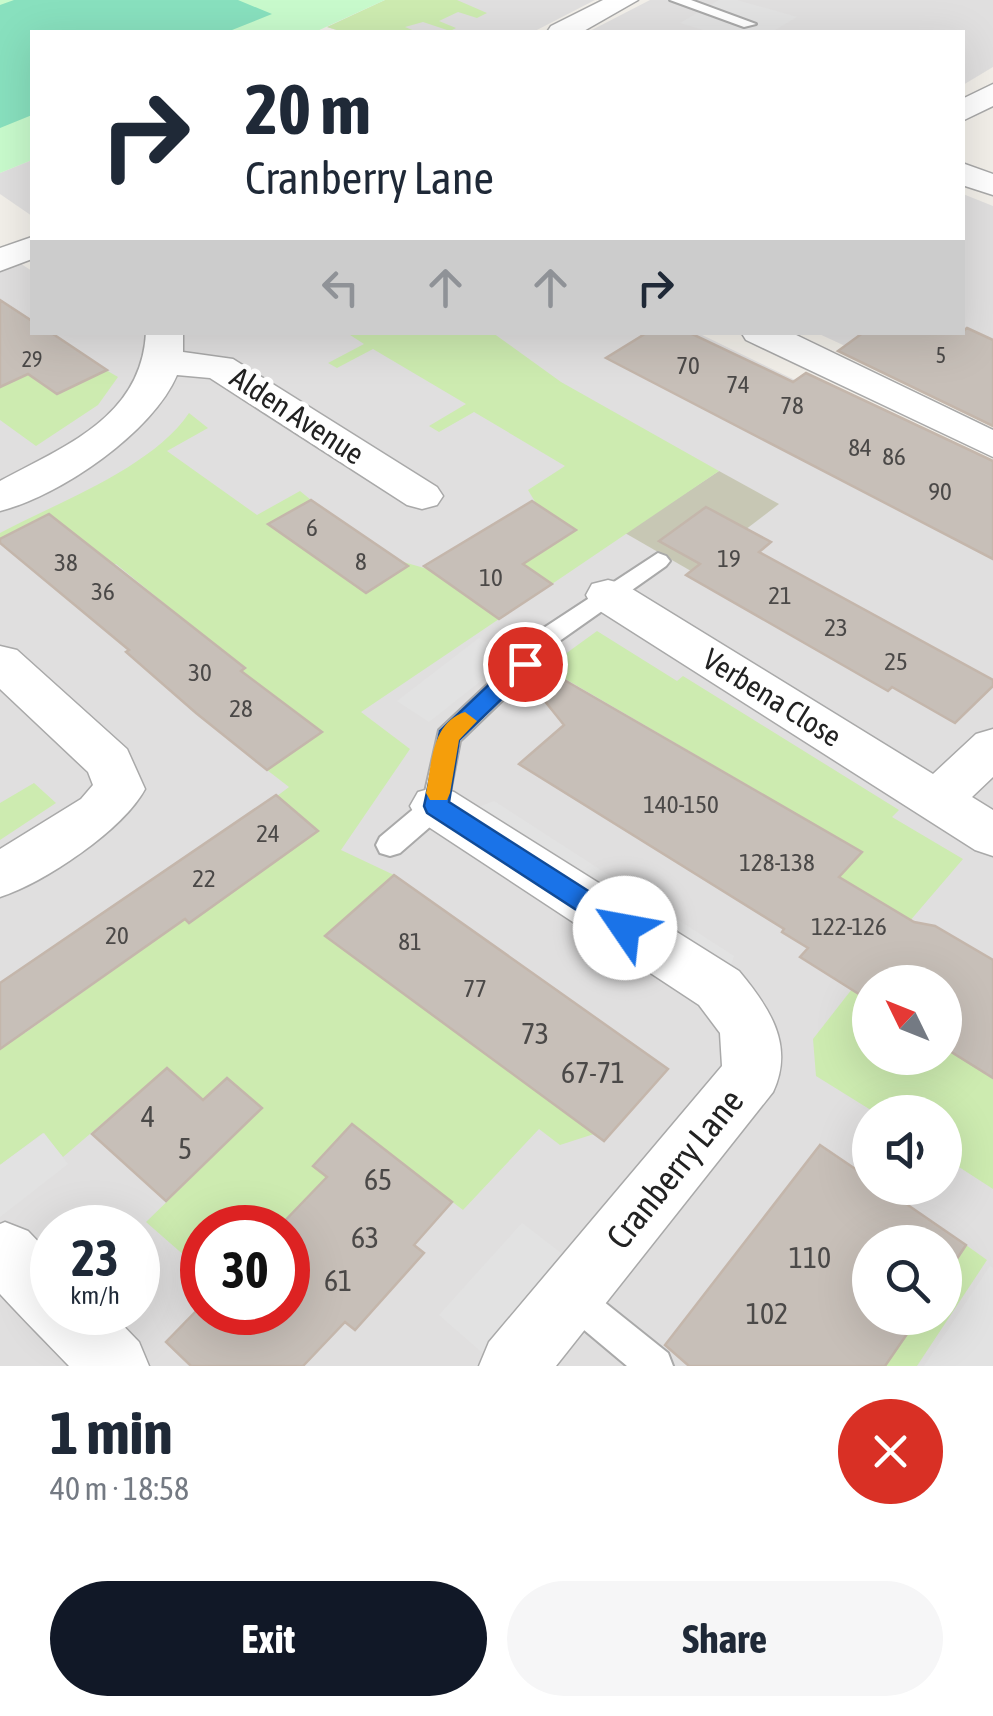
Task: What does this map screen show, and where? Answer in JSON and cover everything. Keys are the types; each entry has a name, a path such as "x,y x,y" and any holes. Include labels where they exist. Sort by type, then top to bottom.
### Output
{"street":[{"path":"566,30 624,0"},
{"path":"965,110 993,93"},
{"path":"965,175 993,185"},
{"path":"0,261 30,248"},
{"path":"765,335 993,445"},
{"path":"0,498 93,445 138,411 164,347"},
{"name":"Alden Avenue","path":"164,347 220,367 422,496"},
{"name":"Verbena Close","path":"608,595 993,836"},
{"path":"0,662 138,786 0,876"},
{"path":"937,800 993,747"},
{"name":"Cranberry Lane","path":"436,806 719,988 749,1026 752,1074 513,1366"},
{"path":"6,1253 30,1279"},
{"path":"85,1335 115,1366"}],"lane":[{"path":"677,0 749,24"},
{"path":"542,641 658,561"},
{"path":"390,845 436,806 448,737 525,664"},
{"path":"572,1297 655,1366"}],"shaded area":[{"path":"385,0 595,0 537,30 327,27"},
{"path":"650,0 993,0 993,67 965,84 965,30 592,30"},
{"path":"719,0 737,0 797,17 775,30 703,30 680,23"},
{"path":"30,161 30,215 0,194 0,173"},
{"path":"965,195 993,206 993,414 821,335 965,335"},
{"path":"0,250 30,270 30,335 702,335 993,476 993,1366 0,1366"},
{"path":"719,471 779,504 691,571 625,533"},
{"path":"479,638 511,657 429,722 397,701"},
{"path":"494,801 734,956 728,973 476,808"},
{"path":"44,1133 68,1164 0,1217 0,1165"},
{"path":"522,1223 569,1259 486,1356 439,1315"},
{"path":"990,1266 993,1268 993,1366 924,1366 944,1335 962,1335 962,1308"}],"green space":[{"path":"0,0 385,0 319,30 30,30 30,161 0,173"},
{"path":"14,0 238,0 272,14 232,30 30,30 30,116 0,128 0,5"},
{"path":"385,0 457,0 487,13 477,18 458,12 439,21 456,28 452,30 423,22 405,27 412,30 327,27"},
{"path":"350,335 496,335 561,382 719,471 552,584 523,564 576,530 537,505 528,490 565,466 474,412 439,432 429,426 466,404 373,349 337,368 328,363 364,344"},
{"path":"106,370 118,377 98,405 36,446 0,420 0,387 28,374 57,394"},
{"path":"189,413 208,428 167,451 257,515 300,491 311,500 269,523 431,570 499,619 361,712 410,749 341,850 394,875 325,936 594,1134 560,1145 539,1129 463,1210 351,1125 313,1165 350,1194 316,1231 310,1226 310,1205 180,1205 180,1252 160,1234 160,1208 262,1109 227,1079 203,1100 166,1069 63,1157 43,1133 0,1165 0,1049 8,1043 0,1006 25,1033 170,930 148,885 190,923 259,872 277,796 289,787 267,770 321,733 251,678 197,712 189,704 245,668 183,619 129,650 122,645 176,613 116,564 61,594 54,588 106,560 50,514 0,539 0,533 128,467 173,433"},
{"path":"597,631 677,681 683,676 899,810 892,817 963,859 909,922 838,879 861,851 555,673 564,665 557,660"},
{"path":"34,783 56,803 0,840 0,803"},
{"path":"852,989 852,1075 962,1075 962,1059 993,1078 993,1189 962,1169 962,1095 852,1095 852,1098 816,1076 813,1039"},
{"path":"966,1245 987,1260 962,1298 962,1251"},
{"path":"906,1335 937,1335 917,1366 885,1366"}],"building":[{"path":"0,300 30,320 30,335 54,335 107,370 57,394 28,374 0,387"},
{"path":"965,330 993,340 993,426 838,351 860,335 965,335"},
{"path":"643,335 694,335 793,382 806,373 993,461 993,559 606,358"},
{"path":"311,500 408,566 366,593 268,524"},
{"path":"532,501 576,530 523,564 552,584 499,619 424,566"},
{"path":"706,507 771,542 759,552 993,680 993,686 955,723 892,687 888,691 686,575 700,564 659,541"},
{"path":"49,514 322,732 267,770 0,543 0,539"},
{"path":"540,666 862,852 839,877 914,922 935,926 993,960 993,1078 962,1059 962,965 852,965 852,990 800,957 808,948 782,932 784,929 519,764 564,725 528,680"},
{"path":"276,795 318,831 0,1049 0,983"},
{"path":"394,875 668,1069 604,1141 325,936"},
{"path":"167,1068 203,1100 227,1078 262,1108 166,1201 92,1134"},
{"path":"352,1124 452,1202 414,1245 424,1253 355,1330 345,1322 303,1366 191,1366 166,1342 180,1328 180,1335 310,1335 310,1205 300,1205 327,1177 313,1166"},
{"path":"820,1145 852,1167 852,1205 908,1205 937,1225 852,1225 852,1335 906,1335 885,1366 689,1366 665,1345"}],"slow traffic":[{"path":"438,793 448,737 465,721"}],"route":[{"path":"525,664 448,737 436,806 625,928"}]}
